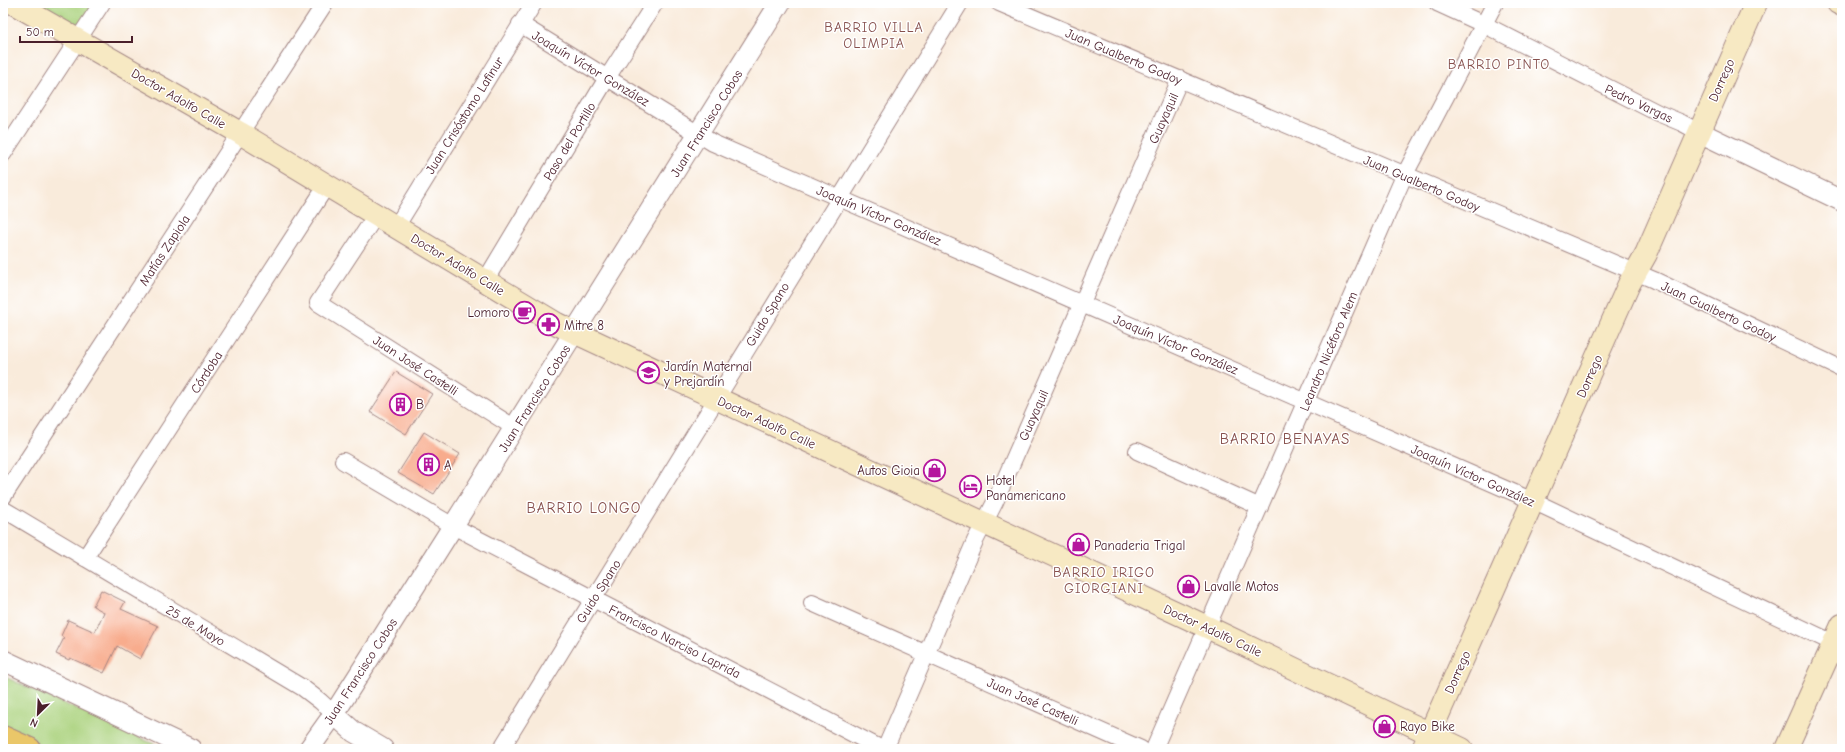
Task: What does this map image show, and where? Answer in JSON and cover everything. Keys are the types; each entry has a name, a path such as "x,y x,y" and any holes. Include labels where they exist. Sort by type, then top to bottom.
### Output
{"highway":[{"path":"3,737 30,749"}],"main road":[{"name":"Doctor Adolfo Calle","path":"13,3 240,133 574,333 1207,627 1426,741 1462,749"},
{"name":"Dorrego","path":"1426,741 1629,284 1646,254 1698,132 1756,3"},
{"path":"1838,3 1842,5"},
{"path":"1786,749 1839,638"}],"street":[{"path":"3,154 102,3"},
{"name":"Matías Zapiola","path":"3,497 325,3"},
{"name":"Juan Crisóstomo Lafinur","path":"396,227 534,3"},
{"name":"Paso del Portillo","path":"485,281 655,3"},
{"name":"Juan Francisco Cobos","path":"309,749 334,714 453,526 699,135 780,3"},
{"name":"Guido Spano","path":"501,749 960,3"},
{"name":"Juan Gualberto Godoy","path":"999,3 1635,273 1842,369"},
{"name":"Pedro Vargas","path":"1437,3 1483,24 1658,113 1682,123 1842,201"},
{"name":"Leandro Nicéforo Alem","path":"1154,749 1404,176 1495,3"},
{"name":"Joaquín Víctor González","path":"520,24 699,135 720,146 1306,401 1839,638"},
{"name":"Guayaquil","path":"884,749 984,523 995,502 1180,79"},
{"name":"Córdoba","path":"85,558 327,186"},
{"name":"Juan José Castelli","path":"376,215 318,303 514,428"},
{"path":"1137,451 1260,507"},
{"name":"Francisco Narciso Laprida","path":"344,461 453,526 884,749"},
{"name":"25 de Mayo","path":"3,509 303,688 320,700 354,732 383,749"},
{"name":"Juan José Castelli","path":"812,603 1141,749"},
{"path":"3,660 191,749"}],"green space":[{"path":"16,3 100,3 77,38"},
{"path":"3,676 165,749 3,749"}],"building":[{"name":"B","path":"396,372 432,394 406,434 370,412"},
{"name":"A","path":"424,432 460,454 434,494 398,473"},
{"path":"101,590 125,602 121,609 158,626 140,659 117,646 104,673 70,658 69,660 56,654 64,638 61,636 68,620 95,632 104,612 93,606"}],"place":[{"name":"Lomoro","path":"525,312"},
{"name":"Mitre 8","path":"548,325"},
{"name":"Jardín Maternal y Prejardín","path":"649,373"},
{"name":"B","path":"400,404"},
{"name":"A","path":"428,465"},
{"name":"Autos Gioia","path":"935,470"},
{"name":"Hotel Panamericano","path":"971,487"},
{"name":"Panaderia Trigal","path":"1078,545"},
{"name":"Lavalle Motos","path":"1189,586"},
{"name":"Rayo Bike","path":"1385,726"}],"district":[{"name":"BARRIO VILLA OLIMPIA","path":"874,36"},
{"name":"BARRIO PINTO","path":"1499,64"},
{"name":"BARRIO BENAYAS","path":"1285,439"},
{"name":"BARRIO LONGO","path":"584,508"},
{"name":"BARRIO IRIGO GIORGIANI","path":"1104,580"}]}
